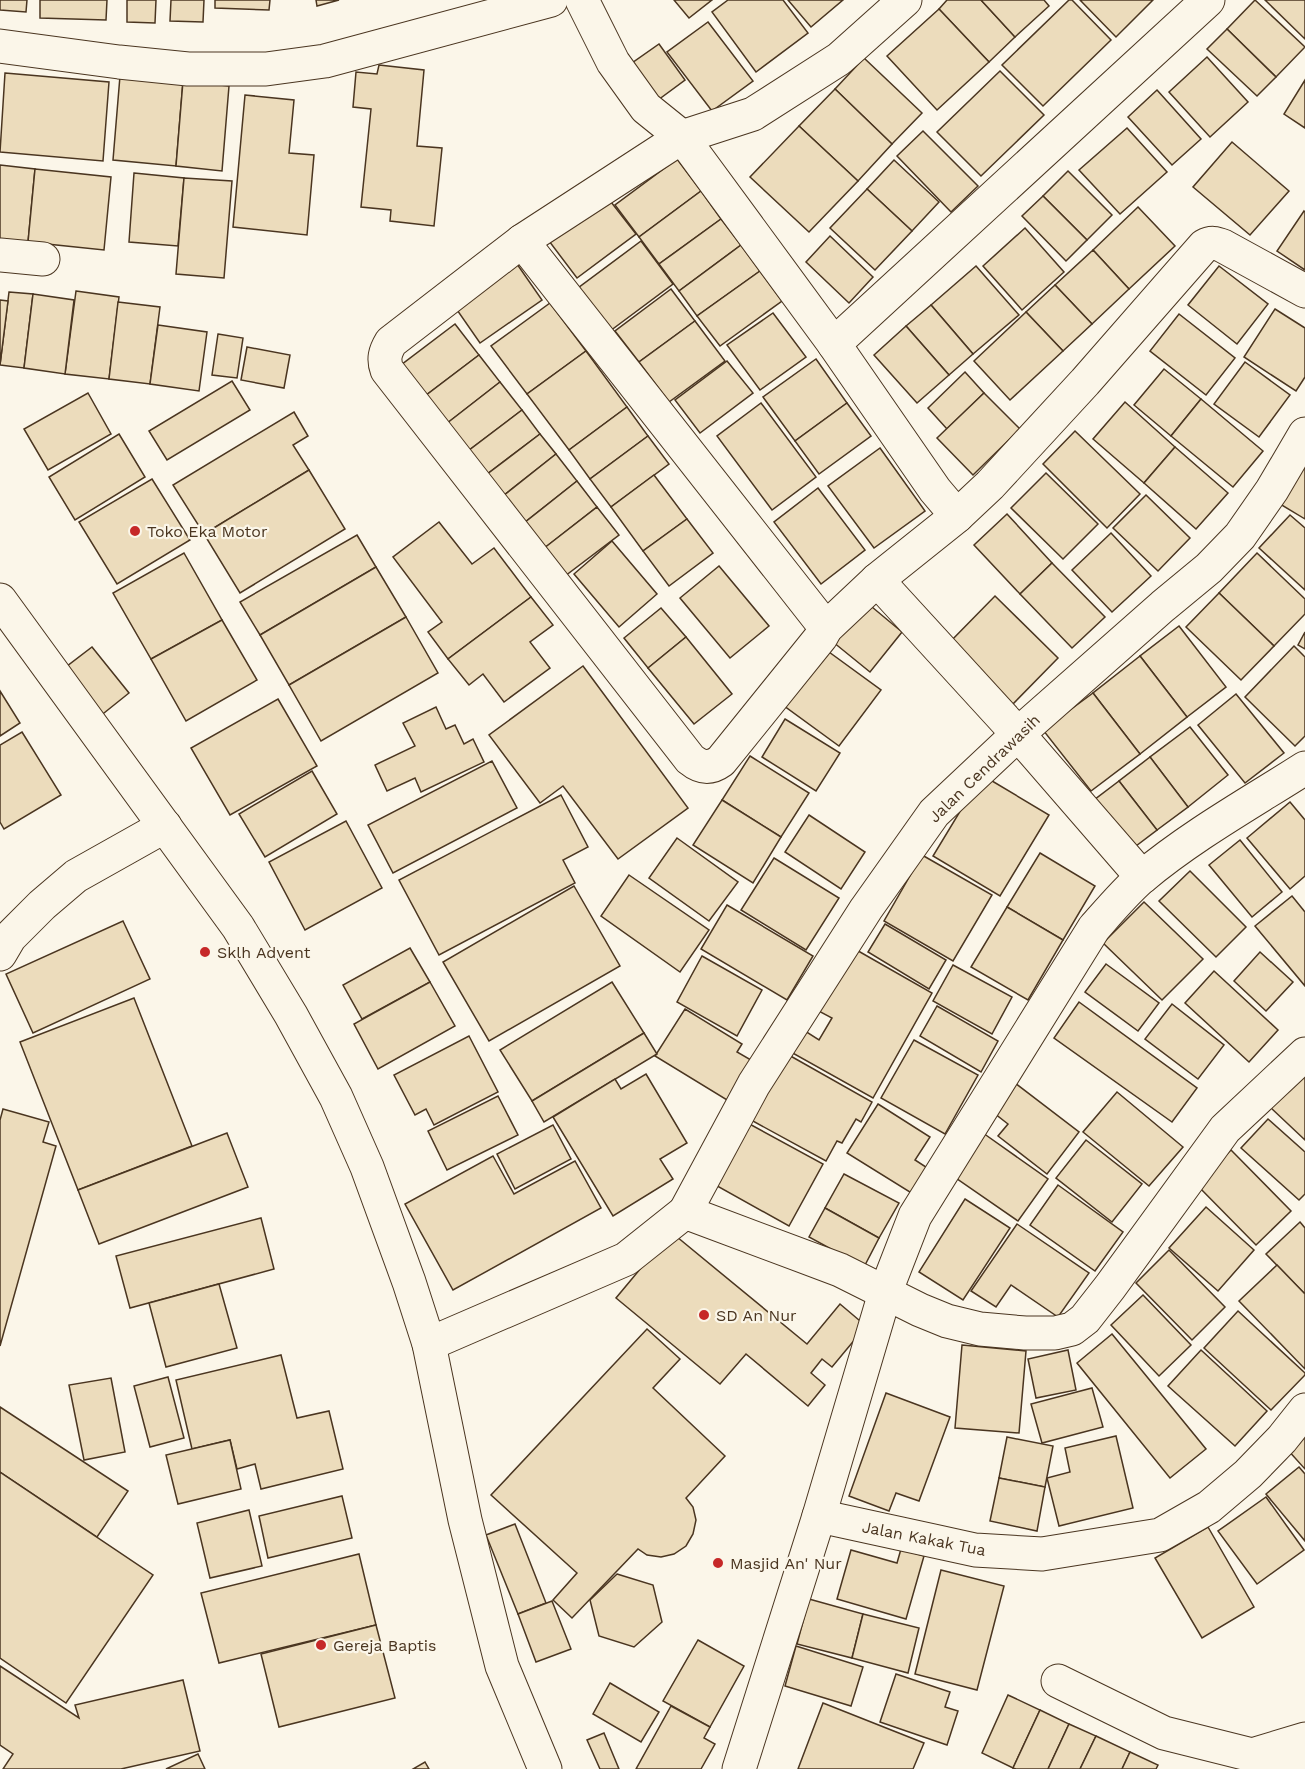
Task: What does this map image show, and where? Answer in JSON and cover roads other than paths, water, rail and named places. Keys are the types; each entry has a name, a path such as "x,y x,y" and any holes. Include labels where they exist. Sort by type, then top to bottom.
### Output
{"street":[{"path":"0,46 188,69 266,69 325,61 551,0"},
{"path":"582,0 613,62 646,108 682,137 834,344 935,490 957,516"},
{"path":"905,0 839,59 753,114 682,137 522,241 392,342 384,356 387,370 690,759 698,765 715,766 721,761 826,628 877,580 957,516 998,477 1204,246 1209,243 1223,246 1305,291"},
{"path":"834,344 1208,0"},
{"path":"522,241 826,628"},
{"path":"0,255 44,259"},
{"name":"Jalan Cendrawasih","path":"685,1212 754,1084 889,875 934,813 1018,734 1209,568 1240,536 1272,490 1305,434"},
{"path":"877,580 1018,734 1142,877"},
{"path":"0,600 238,927 291,1015 336,1097 367,1167 429,1344 465,1520 502,1666 545,1769"},
{"path":"739,1769 819,1516 885,1293 915,1216 1094,928 1142,877 1202,834 1305,768"},
{"path":"0,954 10,937 76,876 165,826"},
{"path":"429,1344 626,1259 685,1212 840,1270 920,1310 947,1320 980,1329 1025,1333 1055,1333 1072,1329 1085,1319 1110,1287 1225,1129 1305,1054"},
{"name":"Jalan Kakak Tua","path":"819,1516 986,1551 1042,1554 1160,1535 1209,1507 1248,1474 1282,1439 1305,1410"},
{"path":"1058,1681 1164,1733 1304,1769"},
{"path":"1252,1755 1305,1739"}],"place":[{"name":"Toko Eka Motor","path":"135,531"},
{"name":"Sklh Advent","path":"205,952"},
{"name":"SD An Nur","path":"704,1315"},
{"name":"Masjid An' Nur","path":"718,1563"},
{"name":"Gereja Baptis","path":"321,1645"}]}
